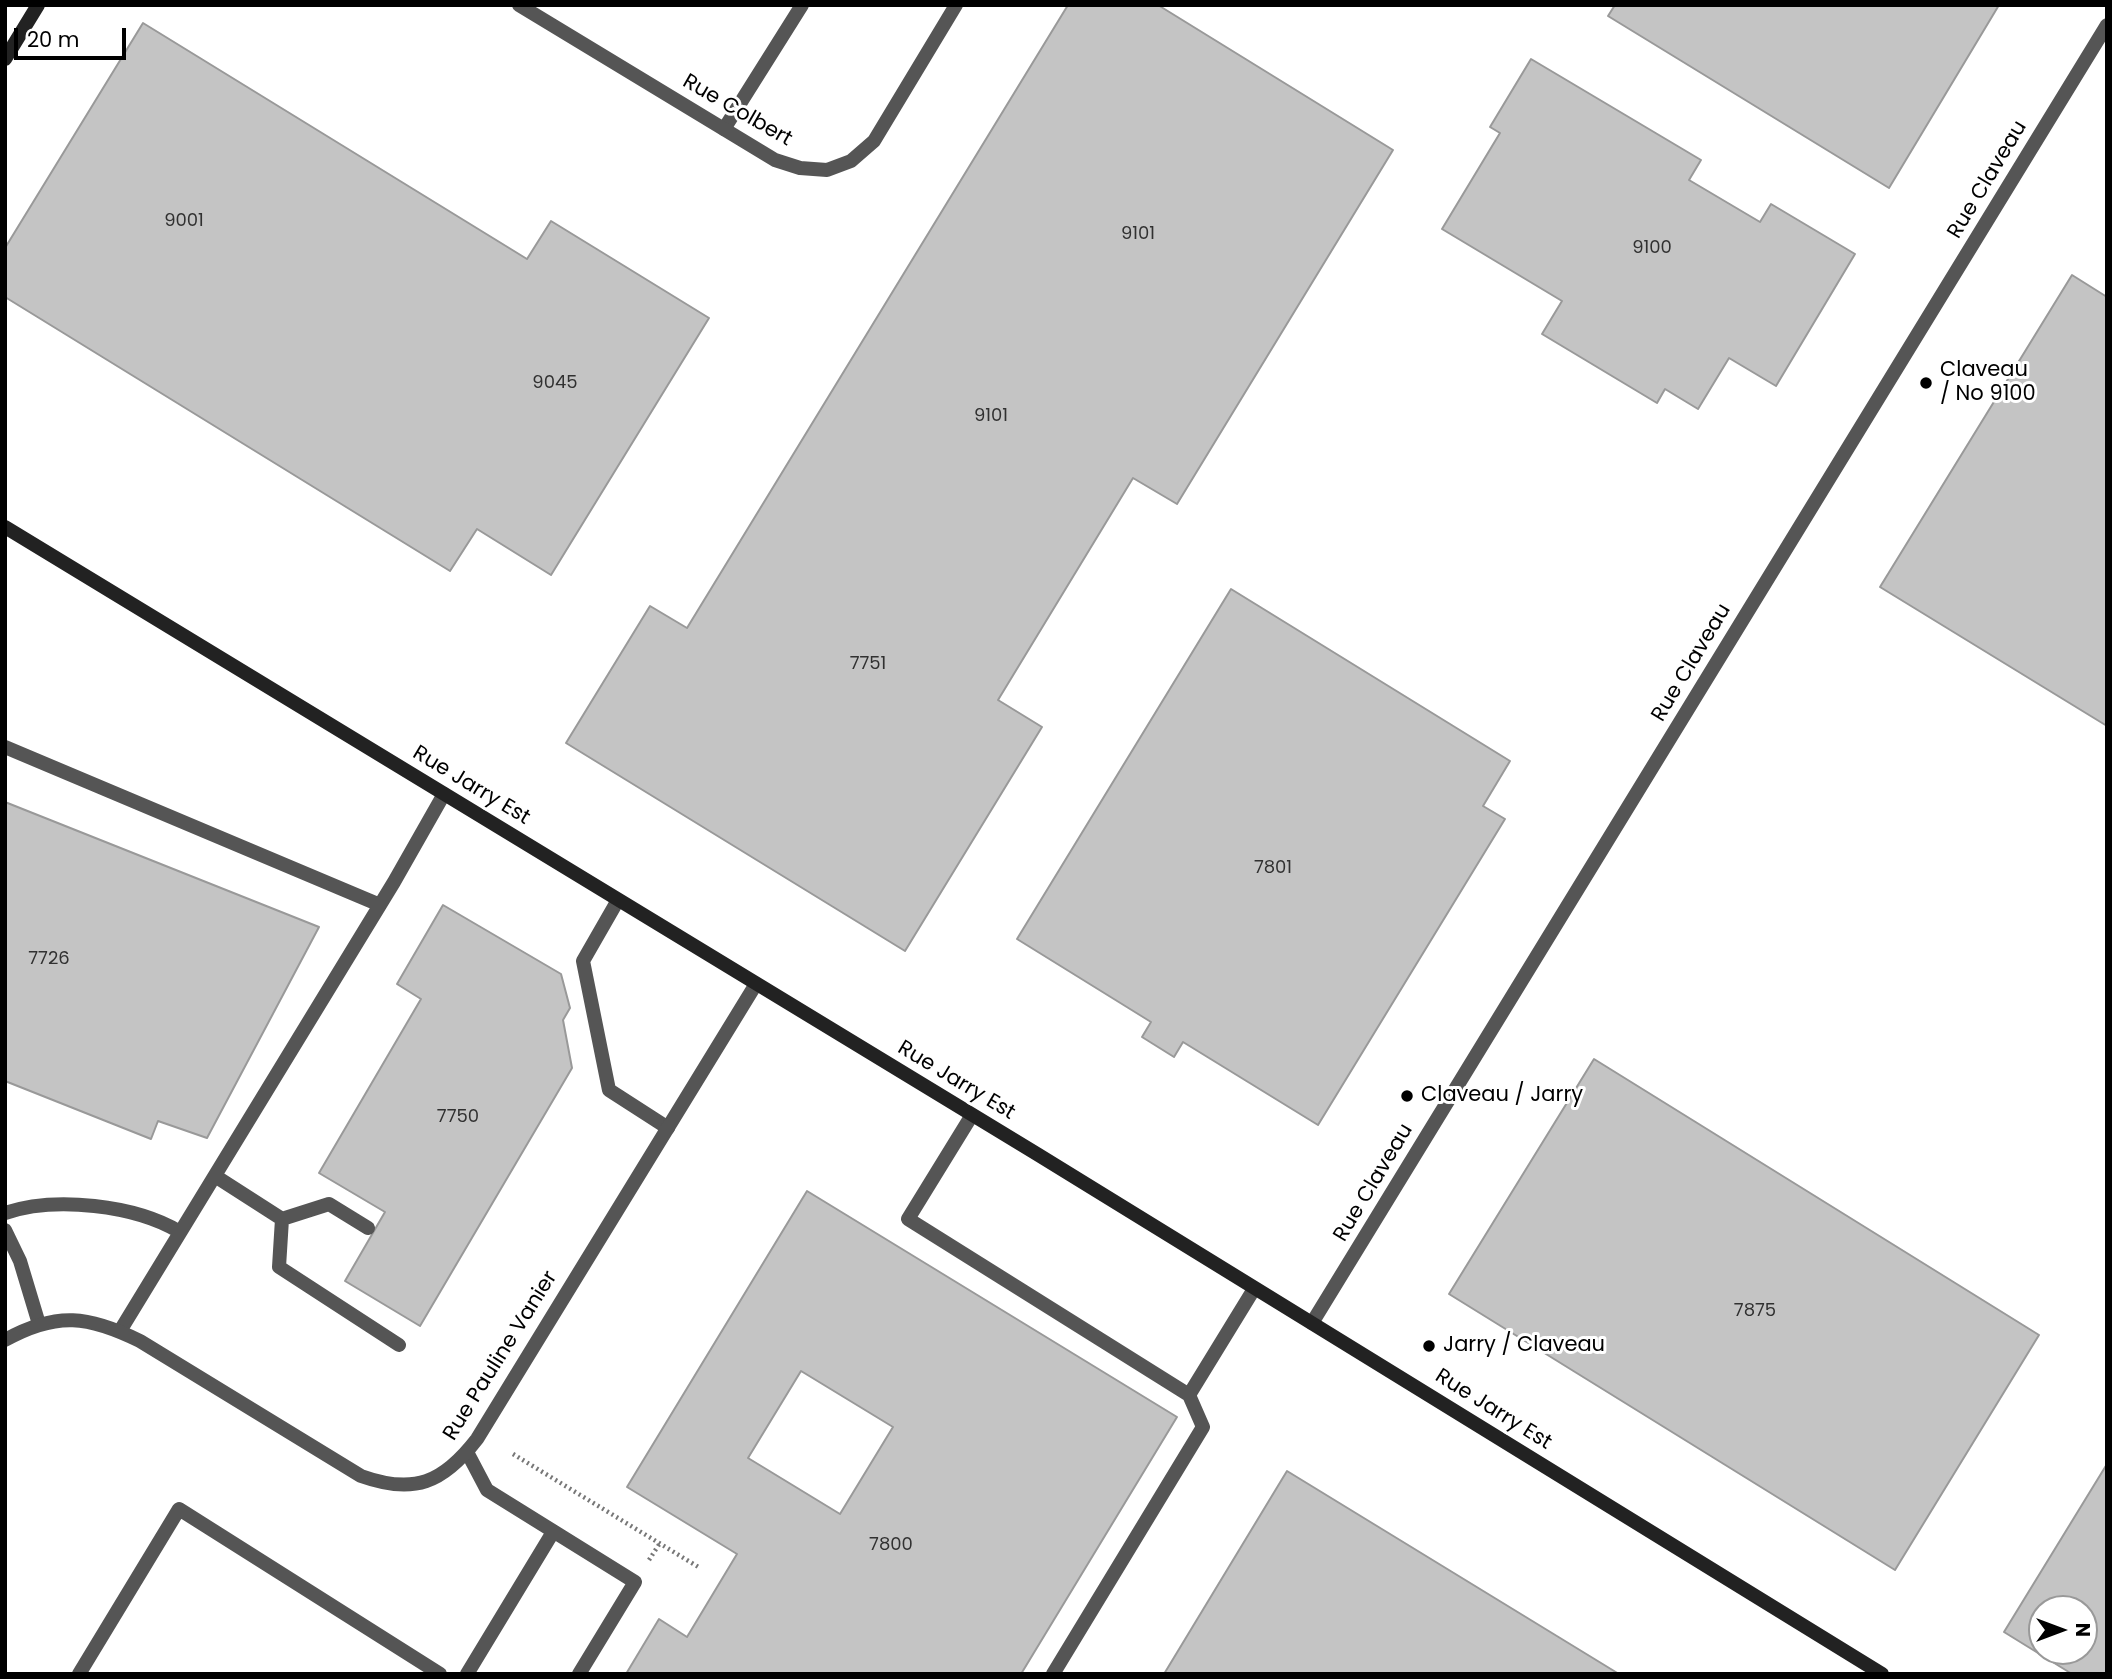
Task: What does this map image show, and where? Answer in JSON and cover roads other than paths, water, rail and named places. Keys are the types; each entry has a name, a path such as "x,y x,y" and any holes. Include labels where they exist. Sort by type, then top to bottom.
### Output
{"street":[{"path":"5,59 38,5"},
{"name":"Rue Colbert","path":"519,5 775,160 800,168 827,170 852,161 874,141 957,5"},
{"path":"724,129 803,5"},
{"name":"Rue Claveau","path":"1312,1323 2107,25"},
{"name":"Rue Jarry Est","path":"5,527 972,1115 1882,1674"},
{"path":"5,747 380,905"},
{"path":"120,1331 380,905 444,794"},
{"path":"618,900 583,961 609,1090 668,1128"},
{"name":"Rue Pauline Vanier","path":"5,1339 39,1324 67,1320 101,1323 165,1356 360,1476 394,1486 424,1482 439,1475 467,1452 756,984"},
{"path":"972,1115 908,1219 1189,1395 1203,1427 1053,1674"},
{"path":"215,1176 282,1219"},
{"path":"282,1219 329,1204 368,1228"},
{"path":"5,1213 22,1208 54,1205 93,1207 148,1217 180,1232"},
{"path":"282,1219 279,1267 398,1345"},
{"path":"5,1230 20,1261 39,1324"},
{"path":"1189,1395 1255,1289"},
{"path":"467,1452 487,1490 635,1582 579,1674"},
{"path":"79,1674 179,1509 440,1674"},
{"path":"467,1674 553,1532"}],"place":[{"name":"Claveau / No 9100","path":"1926,383"},
{"name":"Claveau / Jarry","path":"1407,1096"},
{"name":"Jarry / Claveau","path":"1429,1346"}]}
